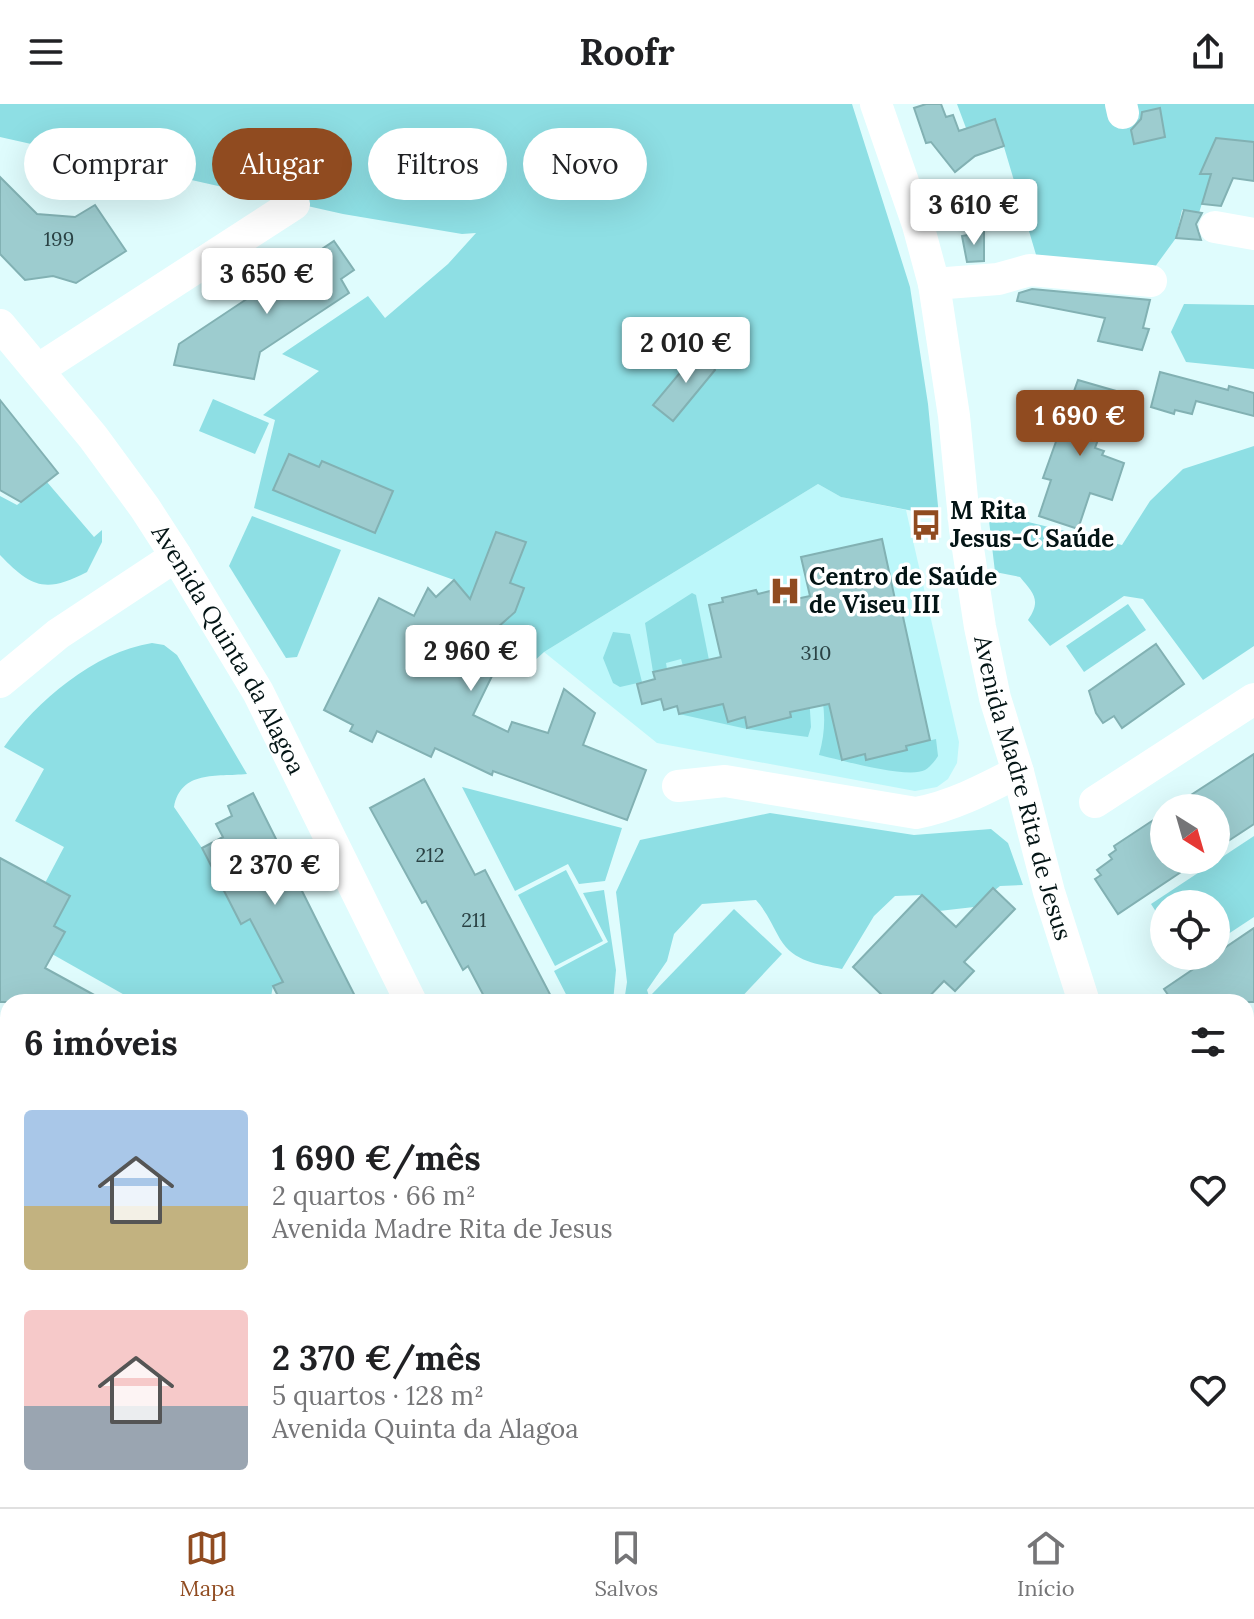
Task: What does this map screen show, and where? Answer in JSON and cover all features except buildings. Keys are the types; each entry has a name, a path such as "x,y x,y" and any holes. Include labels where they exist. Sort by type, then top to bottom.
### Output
{"street":[{"name":"Avenida Madre Rita de Jesus","path":"876,104 918,225 934,284 954,416 965,529 980,627 996,701 1049,892 1081,994"},
{"path":"39,369 294,204"},
{"path":"1215,227 1254,234"},
{"path":"934,284 998,279 1030,270 1151,281"},
{"name":"Avenida Quinta da Alagoa","path":"0,325 39,369 145,508 176,556 258,692 407,994"},
{"path":"0,682 58,634 176,556"},
{"path":"1095,802 1254,699"},
{"path":"678,786 725,781 916,813 978,794 1018,772"}],"shaded area":[{"path":"0,104 852,104 910,287 928,404 939,516 841,497 818,484 544,652 531,664 454,580 254,508 275,420 263,415 319,371 282,354 368,296 385,318 448,264 476,233 462,234 343,214 281,200 352,200 352,128 212,128 212,185 196,181 196,128 24,128 24,142 0,137"},
{"path":"957,104 1254,104 1254,142 1216,138 1201,173 1211,174 1199,213 1182,210 1176,238 1149,275 1037,258 1004,147 975,156 955,131 966,128"},
{"path":"1184,304 1254,305 1254,369 1186,362 1171,332"},
{"path":"213,399 269,423 255,454 199,431"},
{"path":"1254,446 1254,646 1203,680 1143,599 1124,596 1050,646 1028,620 1035,602 1029,588 1020,577 995,572 988,512 1122,545 1150,501 1183,469"},
{"path":"47,482 94,537 102,530 102,542 87,572 49,585 30,580 0,555 0,496 17,505"},
{"name":"Centro de Saúde de Viseu III","path":"818,484 841,497 906,510 959,742 957,763 948,779 937,787 915,791 657,743 544,652"},
{"path":"252,516 341,550 297,657 286,658 229,566"},
{"path":"692,593 696,595 709,660 683,666 681,659 666,663 667,669 653,672 645,623"},
{"path":"1128,604 1146,630 1084,672 1066,646"},
{"path":"613,632 630,634 642,682 620,687 613,683 603,658"},
{"path":"152,643 164,645 177,655 247,774 212,776 192,781 178,795 174,807 202,848 242,923 250,919 302,972 273,986 272,994 123,994 52,954 65,932 54,926 70,897 45,883 64,847 15,821 44,769 4,747 33,713 69,681 130,648"},
{"path":"818,678 826,694 842,760 865,755 867,760 936,739 937,758 925,770 904,772 874,768 819,755 824,716"},
{"path":"809,694 811,727 808,737 747,729 679,714 698,710 697,703 722,697 728,721 745,717 748,727 791,717 790,712"},
{"path":"462,787 622,828 605,881 579,884 568,864 515,891"},
{"path":"770,813 914,835 991,829 1008,843 1023,885 1000,886 974,907 939,911 922,895 895,896 874,916 842,969 807,961 792,953 756,900 702,904 674,934 667,961 647,990 648,994 625,994 627,982 616,892 640,840"},
{"path":"1254,836 1254,917 1230,933 1230,890 1172,890 1196,874 1230,874 1230,852"},
{"path":"566,870 603,941 555,966 518,895"},
{"path":"604,890 616,970 614,994 566,994 554,971 608,942 583,893"},
{"path":"734,909 782,954 744,994 652,994"}],"place":[{"name":"M Rita Jesus-C Saúde","path":"926,525"},
{"name":"Centro de Saúde de Viseu III","path":"785,591"}]}
